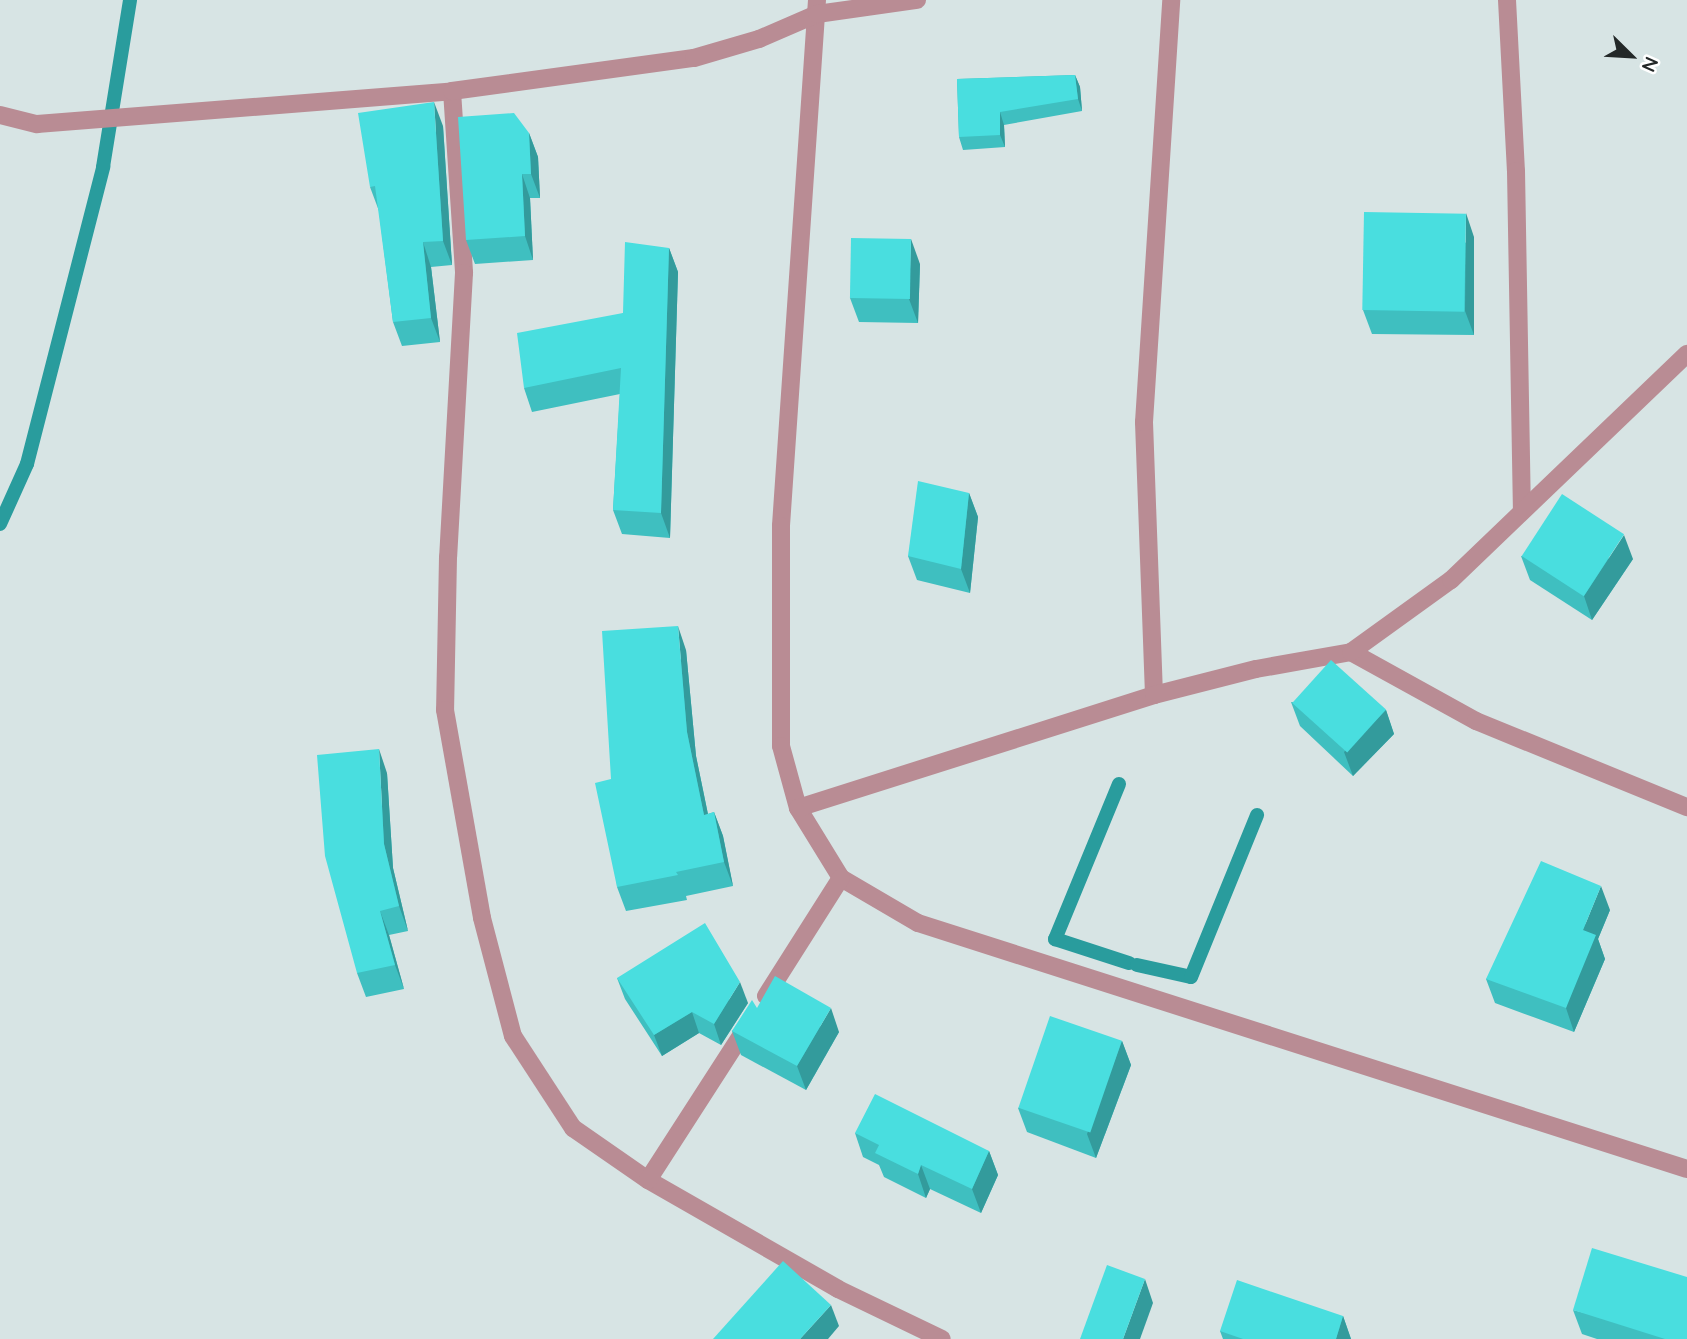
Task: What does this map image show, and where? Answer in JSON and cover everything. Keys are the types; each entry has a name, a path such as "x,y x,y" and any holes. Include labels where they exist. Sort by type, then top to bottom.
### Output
{"street":[{"path":"0,115 37,124 452,91 694,58 759,39 817,7 917,0"},
{"path":"1154,695 1144,422 1171,0"},
{"path":"1507,0 1516,171 1522,509"},
{"path":"817,7 781,526 781,746 799,808 841,878 918,923 1687,1169"},
{"path":"452,91 464,273 448,557 445,710 482,918 513,1036 573,1128 648,1180 838,1289 942,1339"},
{"path":"799,808 1154,695 1256,669 1351,652 1451,580 1668,369 1687,354"},
{"path":"1668,369 1687,377"},
{"path":"1351,652 1476,721 1687,807"},
{"path":"648,1180 841,878"}],"building":[{"path":"1075,75 1078,99 1000,112 1000,135 959,137 957,79"},
{"path":"434,102 443,241 423,242 431,318 393,322 375,186 370,187 358,113"},
{"path":"514,113 529,133 531,174 522,174 525,236 466,240 458,117"},
{"path":"1364,212 1466,214 1464,312 1362,310"},
{"path":"851,238 911,239 910,299 850,298"},
{"path":"625,242 669,248 661,513 613,510 621,368 524,388 517,333 623,313"},
{"path":"918,481 969,493 961,569 908,556"},
{"path":"1562,494 1624,534 1584,596 1522,556"},
{"path":"678,626 687,732 704,815 714,812 724,862 676,872 678,875 617,887 595,783 611,779 602,631"},
{"path":"1331,660 1386,710 1347,753 1292,703"},
{"path":"379,749 384,844 399,906 380,911 395,965 357,973 325,856 317,755"},
{"path":"1541,861 1601,886 1583,930 1596,935 1566,1008 1486,979"},
{"path":"705,923 740,982 714,1024 692,1012 654,1035 617,978"},
{"path":"775,976 831,1008 797,1066 732,1031 752,1000 757,1008"},
{"path":"1050,1016 1122,1041 1090,1132 1018,1108"},
{"path":"875,1094 989,1151 972,1189 921,1165 918,1174 875,1153 879,1145 855,1133"},
{"path":"1592,1248 1687,1277 1687,1339 1665,1339 1573,1310"},
{"path":"783,1261 831,1305 800,1339 713,1339"},
{"path":"1107,1265 1145,1279 1123,1339 1080,1339"},
{"path":"1237,1280 1343,1316 1336,1339 1243,1339 1220,1331"}],"waterway":[{"path":"0,524 27,464 103,167 130,0"},
{"path":"1119,784 1055,939 1129,963"},
{"path":"1137,965 1191,977 1257,815"}]}
